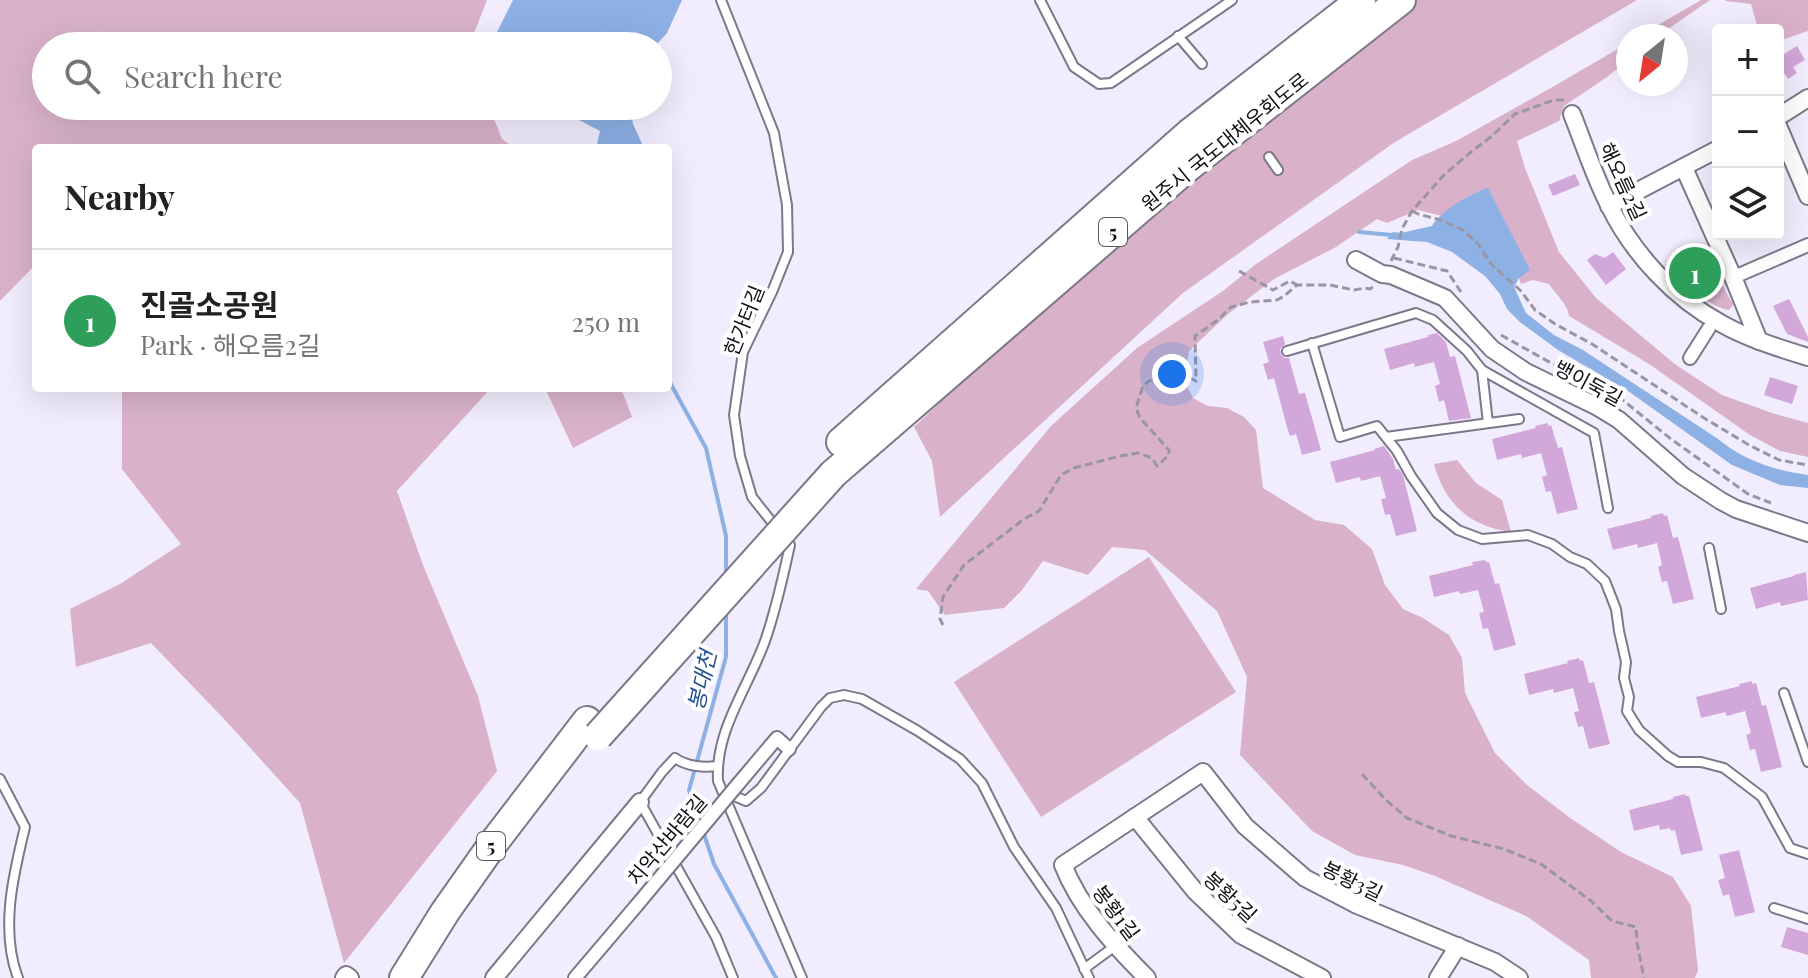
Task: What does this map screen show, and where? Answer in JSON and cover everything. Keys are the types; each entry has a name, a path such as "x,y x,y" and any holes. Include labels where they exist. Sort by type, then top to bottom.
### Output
{"highway":[{"name":"원주시 국도대체우회도로","path":"827,467 1190,133 1361,0"},
{"name":"원주시 국도대체우회도로","path":"827,467 1188,167 1401,0"},
{"name":"5","path":"404,978 495,841 827,467"},
{"name":"5","path":"426,978 471,906 593,728"}],"street":[{"path":"1784,113 1808,98"},
{"name":"해오름2길","path":"1572,114 1609,206 1635,247 1660,277 1685,299 1729,327 1759,341 1808,357"},
{"path":"1784,140 1808,196"},
{"path":"1609,206 1712,152"},
{"path":"1684,168 1759,341"},
{"path":"1741,274 1808,245"},
{"name":"뱅이둑길","path":"1356,260 1382,274 1445,298 1492,349 1526,372 1619,420 1683,476 1721,501 1808,533"},
{"path":"1729,327 1740,319 1746,309"},
{"path":"1690,358 1709,328"},
{"name":"치악산바람길","path":"575,978 777,738 789,749"},
{"name":"봉황3길","path":"1135,817 1203,772 1245,826 1305,878 1355,904 1495,962 1519,978"},
{"path":"494,978 640,802"},
{"name":"봉황1길","path":"1135,817 1063,865 1071,884 1115,946 1147,978"},
{"name":"봉황5길","path":"1135,817 1195,891 1241,935 1322,978"},
{"path":"1438,978 1458,946"}],"lane":[{"name":"한가터길","path":"721,0 774,133 787,205 788,252 743,352 734,415 740,456 752,497 790,545 765,641 726,727 717,766 718,781 802,978"},
{"path":"1040,0 1074,67 1099,84 1111,83 1232,0"},
{"path":"1178,36 1202,64"},
{"path":"1269,157 1278,170"},
{"path":"1287,351 1416,313 1433,320 1467,351 1482,370 1594,433 1608,508"},
{"path":"1312,343 1340,437 1377,426 1437,513 1458,530 1482,539 1528,535 1552,544 1587,564 1605,581 1616,609 1626,662 1627,711 1639,730 1678,762 1701,762 1724,768 1762,797 1790,848 1808,854"},
{"path":"1482,370 1488,423"},
{"path":"1386,437 1519,419"},
{"path":"1709,548 1721,609"},
{"path":"1784,693 1808,762"},
{"path":"722,791 746,801 761,788 830,698 844,695 862,699 960,759 982,783 1014,847 1056,908 1086,974 1115,946"},
{"path":"717,766 706,767 675,758 640,802 716,937 733,978"},
{"path":"0,779 25,827 10,886 7,932 11,963 18,978"},
{"path":"1774,908 1808,919"}],"path":[{"path":"1398,247 1402,229 1412,211 1444,175 1515,114 1554,100"},
{"path":"1412,211 1463,230 1535,310 1734,436 1779,460 1808,465"},
{"path":"1239,271 1273,290 1290,281 1297,285 1330,285 1354,290 1370,289 1376,284"},
{"path":"943,625 940,619 943,597 964,565 1039,511 1061,475 1074,468 1138,453 1152,458 1157,466 1169,455 1169,450 1140,418 1136,408 1143,386 1149,381 1179,372 1196,381 1195,336 1231,307 1277,300 1297,285"},
{"path":"1362,774 1407,818 1451,836 1504,849 1541,864 1591,901 1612,921 1636,927 1644,978"}],"shaded area":[{"path":"0,0 487,0 474,32 32,32 32,120 495,120 502,139 509,144 32,144 32,268 0,301"},
{"path":"1413,0 1637,0 1395,142 1183,293 940,517 932,461 914,427 1091,259"},
{"path":"1701,0 1710,0 1675,24 1660,24"},
{"path":"1808,0 1808,31 1784,39 1784,24 1757,24 1751,4 1725,1"},
{"path":"1616,50 1616,70 1564,106 1559,121 1517,141 1559,252 1596,298 1676,365 1722,395 1808,423 1808,457 1780,451 1750,435 1649,364 1569,316 1564,303 1549,284 1533,280 1521,284 1519,278 1442,216 1418,210 1387,223 1377,219 1336,247 1274,279 1228,314 1189,351 1184,380 1193,398 1208,406 1227,408 1244,417 1256,430 1263,488 1315,520 1344,525 1372,549 1385,585 1403,609 1449,635 1462,658 1465,693 1495,753 1527,785 1569,817 1621,852 1673,877 1691,906 1698,970 1695,978 1591,978 1589,960 1526,916 1435,876 1403,865 1355,855 1312,831 1240,755 1247,677 1217,611 1145,550 1112,547 1088,575 1043,561 1004,608 945,615 928,591 916,589 1051,426 1137,348 1412,160 1456,141"},
{"path":"1700,243 1734,304 1729,310 1712,304 1665,265"},
{"path":"122,392 487,392 397,491 423,565 478,696 497,771 344,963 300,803 226,721 151,643 76,667 70,609 120,584 181,544 122,469"},
{"path":"547,392 623,392 632,417 573,448"},
{"path":"1457,460 1476,483 1502,500 1511,532 1471,518 1452,502 1434,464"},
{"path":"1149,557 1236,692 1041,817 954,682"}],"water":[{"path":"513,0 682,0 667,32 497,32"},
{"path":"579,120 632,120 642,144 597,144 600,131"},
{"path":"1488,188 1530,270 1519,278 1514,287 1526,313 1554,335 1583,350 1738,453 1784,471 1808,475 1808,488 1780,485 1732,465 1628,391 1558,350 1520,322 1507,309 1500,294 1485,276 1452,252 1427,242 1387,239 1393,232 1432,226 1457,203"}],"building":[{"path":"1797,46 1805,60 1793,67 1797,73 1788,79 1784,73 1784,54"},
{"path":"1575,174 1580,185 1553,196 1548,185"},
{"path":"1613,252 1626,269 1606,285 1587,260 1595,254 1605,258"},
{"path":"1789,299 1808,342 1787,334 1773,306"},
{"path":"1437,333 1446,342 1450,357 1455,356 1471,418 1449,421 1444,400 1439,402 1435,386 1440,384 1434,362 1415,367 1414,363 1390,370 1384,349"},
{"path":"1283,336 1285,344 1280,349 1281,354 1289,358 1299,394 1305,393 1321,450 1302,455 1296,434 1290,436 1274,378 1268,380 1263,364 1269,362 1263,342"},
{"path":"1770,377 1798,386 1792,404 1764,395"},
{"path":"1548,423 1558,448 1562,447 1578,509 1557,514 1551,491 1546,492 1542,477 1547,475 1541,453 1497,460 1492,439"},
{"path":"1384,446 1396,470 1399,469 1403,475 1417,531 1396,536 1390,514 1385,515 1381,499 1386,498 1380,476 1336,483 1330,462"},
{"path":"1663,513 1667,515 1673,538 1678,537 1694,599 1673,604 1667,581 1662,582 1658,567 1662,565 1657,543 1613,550 1607,529"},
{"path":"1485,560 1489,562 1495,584 1499,583 1516,645 1494,651 1488,628 1483,629 1479,613 1484,612 1478,590 1434,597 1429,576"},
{"path":"1806,572 1808,600 1781,606 1780,602 1756,609 1750,588"},
{"path":"1579,658 1583,660 1589,683 1594,682 1610,744 1589,749 1583,726 1578,727 1574,712 1579,711 1573,688 1529,695 1524,674"},
{"path":"1752,681 1752,684 1756,683 1762,706 1766,705 1782,767 1761,772 1755,749 1750,750 1746,735 1751,733 1745,711 1701,718 1696,697"},
{"path":"1685,794 1689,796 1703,850 1681,855 1675,830 1671,831 1670,828 1660,830 1659,825 1634,831 1629,810"},
{"path":"1739,850 1755,912 1735,917 1729,894 1723,896 1718,880 1725,878 1719,855"},
{"path":"1787,927 1808,933 1808,955 1781,947"}],"waterway":[{"path":"1359,232 1392,235"},
{"name":"봉대천","path":"672,386 706,448 726,536 726,577"},
{"name":"봉대천","path":"726,609 726,657 689,790 714,864 776,978"}],"place":[{"name":"진골소공원","path":"1695,273"}]}
